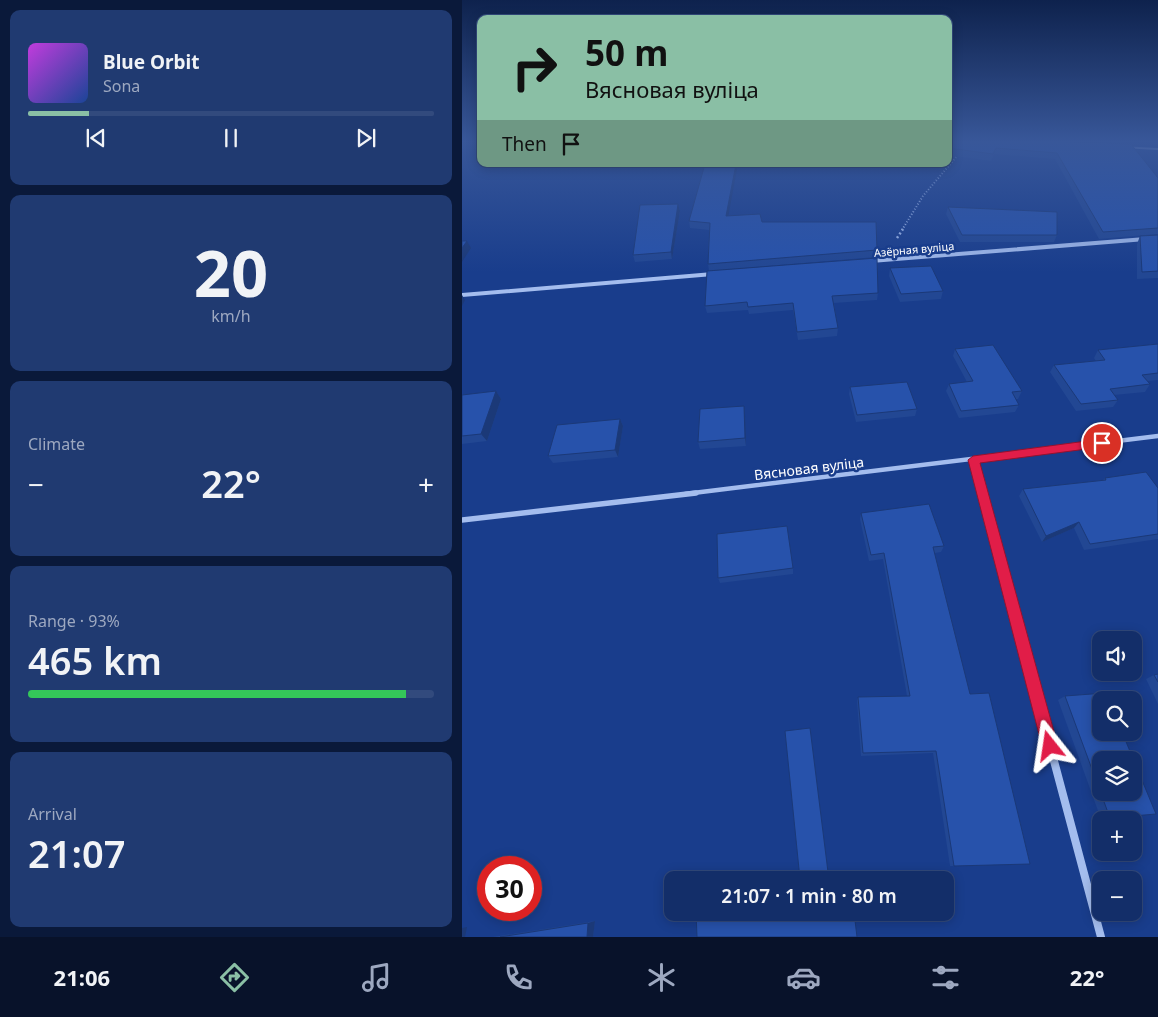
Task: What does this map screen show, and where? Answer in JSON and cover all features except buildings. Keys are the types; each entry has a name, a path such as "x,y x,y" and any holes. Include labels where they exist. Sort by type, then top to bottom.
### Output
{"street":[{"name":"Азёрная вуліца","path":"863,262 1158,238"},
{"path":"462,295 716,274"},
{"name":"Вясновая вуліца","path":"462,520 973,460 1158,436"},
{"path":"973,460 1101,937"}],"path":[{"path":"882,260 923,196 932,185"}],"route":[{"path":"1050,746 973,460 1102,443"}]}
